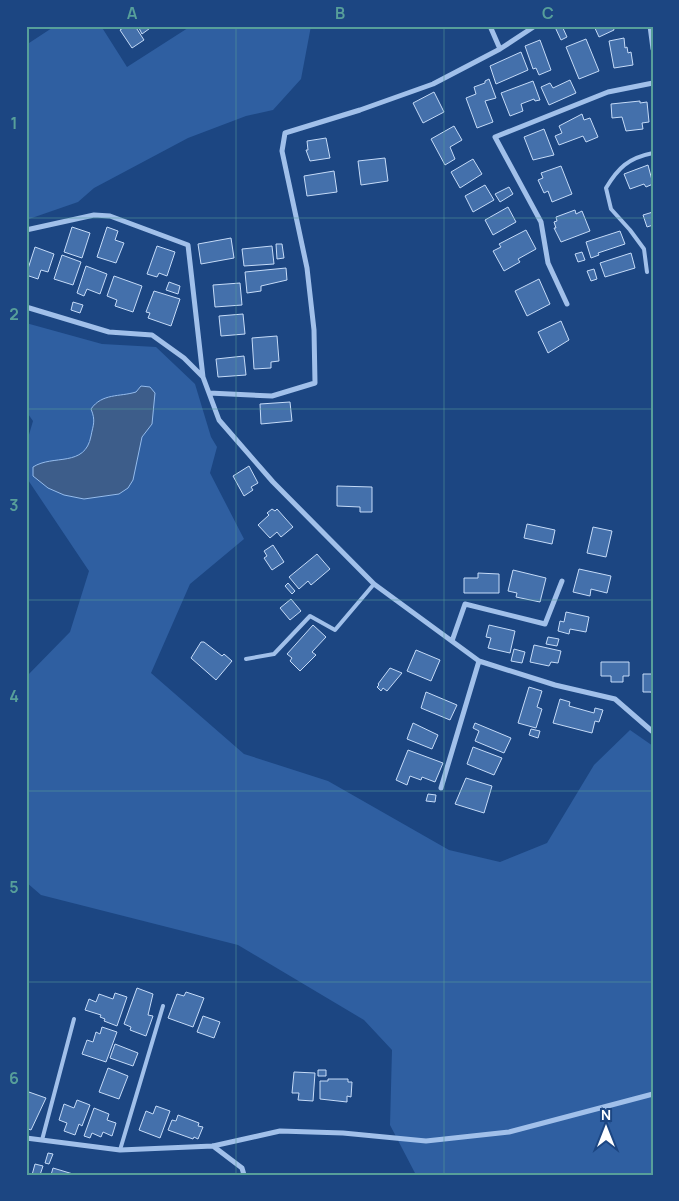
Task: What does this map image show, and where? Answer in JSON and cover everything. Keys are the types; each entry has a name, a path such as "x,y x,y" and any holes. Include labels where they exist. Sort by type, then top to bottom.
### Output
{"street":[{"path":"490,26 500,49"},
{"path":"209,394 272,396 315,383 314,330 307,268 282,151 285,133 360,110 433,84 500,49 535,26"},
{"path":"650,26 653,50"},
{"path":"567,304 548,263 541,222 495,137 608,92 653,83"},
{"path":"26,230 94,215 110,216 188,245 203,377 209,394 219,420 273,482 374,584 478,661 555,684 615,699 653,732"},
{"path":"26,307 109,332 152,335 184,358 203,377"},
{"path":"452,641 465,604 545,624 562,581"},
{"path":"441,788 478,661"},
{"path":"26,1138 120,1150 213,1146 280,1131 343,1133 426,1141 508,1132 653,1094"},
{"path":"213,1146 242,1168 244,1175"}],"lane":[{"path":"648,272 644,250 630,230 611,209 606,188 618,168 644,155 653,153"},
{"path":"246,659 274,654 310,616 335,630 374,584"},
{"path":"120,1150 163,1006"},
{"path":"42,1140 74,1019"}],"shaded area":[{"path":"55,26 101,26 127,67 191,26 311,26 301,79 273,110 246,116 188,138 94,188 78,202 26,220 26,45"},
{"path":"26,323 102,344 156,347 195,384 211,437 217,447 210,473 244,539 190,584 151,673 244,754 328,781 449,850 500,862 547,843 594,765 630,730 653,746 653,1175 416,1175 390,1125 392,1050 364,1020 238,945 41,895 26,882 26,677 70,632 89,571 26,477 26,445 33,421 26,411"},
{"path":"141,386 150,387 155,393 152,424 142,437 133,480 128,488 119,494 84,499 64,495 48,488 33,476 33,467 41,463 67,459 82,453 88,446 91,436 94,420 91,409 95,404 112,396 136,392"}],"building":[{"path":"126,26 135,26 144,40 132,48 120,30"},
{"path":"138,26 153,26 142,34"},
{"path":"562,26 567,37 561,40 555,27"},
{"path":"594,26 613,26 614,30 599,37"},
{"path":"624,38 625,48 627,47 628,53 631,52 633,65 614,68 609,41"},
{"path":"586,39 599,71 579,79 566,47"},
{"path":"540,40 551,70 539,75 536,68 533,69 525,46"},
{"path":"521,52 528,70 496,84 490,66"},
{"path":"489,79 496,98 485,101 493,122 477,128 466,98 476,94 474,87 485,83"},
{"path":"570,80 576,93 549,105 541,87 550,83 553,88"},
{"path":"533,81 540,100 535,101 534,99 521,104 523,111 510,116 501,93"},
{"path":"434,92 444,112 423,123 413,103"},
{"path":"640,101 640,103 647,102 649,122 642,123 643,129 626,131 622,117 612,118 611,104"},
{"path":"582,114 584,120 590,118 598,137 586,142 583,136 559,145 555,136 562,133 559,126"},
{"path":"454,126 462,140 450,147 455,159 445,165 431,139"},
{"path":"544,129 554,155 533,160 524,137"},
{"path":"326,138 330,158 310,161 306,150 308,150 307,141"},
{"path":"385,158 388,181 361,185 358,161"},
{"path":"473,159 482,174 460,188 451,172"},
{"path":"648,165 653,184 646,187 644,184 630,189 624,174"},
{"path":"561,166 572,194 552,202 548,191 544,193 538,180 543,178 541,173"},
{"path":"334,171 337,192 307,196 304,176"},
{"path":"485,185 494,200 473,212 465,196"},
{"path":"509,187 513,194 500,202 495,194"},
{"path":"508,207 516,222 493,235 485,220"},
{"path":"575,210 576,214 582,211 590,231 561,242 554,228 556,228 554,222 557,221 556,217"},
{"path":"653,212 653,225 647,227 643,215"},
{"path":"72,227 90,233 82,258 64,252"},
{"path":"107,227 118,231 115,240 124,243 116,263 97,257"},
{"path":"526,230 536,249 518,259 520,262 504,271 493,251 501,247 499,244"},
{"path":"620,231 625,244 598,253 599,255 591,258 586,242"},
{"path":"231,238 234,258 201,264 198,244"},
{"path":"276,244 282,244 284,258 277,259"},
{"path":"157,246 175,252 167,276 159,273 157,277 147,274"},
{"path":"272,246 274,264 244,266 242,249"},
{"path":"35,247 54,254 48,272 41,270 38,279 26,275"},
{"path":"582,252 585,260 578,262 575,254"},
{"path":"631,253 635,268 605,277 600,263"},
{"path":"62,255 81,262 73,285 54,279"},
{"path":"86,266 107,274 100,294 87,289 84,296 77,293"},
{"path":"286,268 287,280 261,286 261,291 247,293 245,272"},
{"path":"594,269 597,279 591,281 587,271"},
{"path":"114,276 142,286 133,312 115,306 117,300 107,296"},
{"path":"539,279 550,304 527,316 515,291"},
{"path":"169,282 180,286 178,294 166,290"},
{"path":"240,283 242,305 215,307 213,285"},
{"path":"154,291 180,299 171,326 148,318 150,313 146,312"},
{"path":"73,302 83,305 80,313 71,310"},
{"path":"243,314 245,334 221,336 219,316"},
{"path":"561,321 569,340 548,353 538,332"},
{"path":"277,336 279,361 271,362 271,368 254,369 252,338"},
{"path":"244,356 246,375 218,377 216,359"},
{"path":"290,402 292,421 261,424 260,404"},
{"path":"249,466 258,483 251,487 253,490 244,496 233,476"},
{"path":"337,486 372,487 372,512 360,512 360,507 337,506"},
{"path":"272,509 275,511 277,509 293,527 281,537 277,532 270,538 258,525 269,515 267,513"},
{"path":"527,524 555,530 552,544 524,538"},
{"path":"593,527 612,531 606,557 587,553"},
{"path":"273,545 284,562 272,570 264,558 267,556 264,551"},
{"path":"317,554 330,569 311,585 308,581 299,589 289,577"},
{"path":"579,569 611,576 607,593 591,589 590,596 573,592"},
{"path":"513,570 546,578 540,602 516,597 517,593 508,591"},
{"path":"478,573 499,574 499,593 464,593 464,578 478,578"},
{"path":"288,583 295,591 292,594 285,586"},
{"path":"291,599 301,611 290,620 280,608"},
{"path":"566,612 589,617 586,632 570,629 569,634 558,631 560,621 564,622"},
{"path":"313,625 326,637 312,652 316,655 300,671 290,661 292,658 287,654"},
{"path":"489,625 515,631 510,653 488,648 491,638 486,637"},
{"path":"548,637 559,639 557,646 546,644"},
{"path":"201,642 204,642 222,656 224,654 232,661 216,680 191,658"},
{"path":"534,645 561,651 558,663 551,662 549,666 530,662"},
{"path":"514,649 525,652 522,663 511,661"},
{"path":"416,650 440,660 431,681 407,671"},
{"path":"601,662 629,662 629,676 623,676 623,682 611,682 611,676 601,676"},
{"path":"390,668 402,673 387,691 383,688 381,691 377,687 378,684"},
{"path":"643,674 653,674 653,696 651,692 643,692"},
{"path":"529,687 542,691 537,707 542,709 536,728 518,723"},
{"path":"426,692 457,705 450,720 421,708"},
{"path":"560,699 570,702 569,706 594,713 595,708 603,710 599,722 595,721 592,733 553,723"},
{"path":"413,723 438,735 432,749 407,739"},
{"path":"475,723 511,738 504,753 475,741 479,731 473,728"},
{"path":"531,729 540,731 538,738 529,735"},
{"path":"473,747 502,758 494,775 467,764"},
{"path":"408,750 443,763 435,782 422,777 421,780 410,776 407,785 396,780"},
{"path":"466,778 492,786 484,813 455,804"},
{"path":"428,794 436,795 435,802 426,801"},
{"path":"137,988 153,994 148,1015 153,1016 146,1036 130,1030 131,1027 124,1024"},
{"path":"186,992 204,998 193,1027 168,1018 177,994 184,996"},
{"path":"115,993 127,997 117,1026 104,1021 105,1019 100,1017 101,1015 85,1010 89,999 96,1002 99,994 113,999"},
{"path":"203,1016 220,1022 214,1038 197,1032"},
{"path":"102,1027 117,1032 106,1062 82,1054 87,1040 93,1042 96,1032 100,1034"},
{"path":"115,1044 138,1053 133,1066 110,1058"},
{"path":"108,1068 128,1076 119,1099 99,1092"},
{"path":"318,1070 326,1070 326,1076 318,1076"},
{"path":"294,1072 315,1073 313,1101 298,1100 299,1093 292,1093"},
{"path":"328,1079 348,1079 348,1082 352,1082 351,1097 347,1096 347,1102 320,1099 320,1081 328,1081"},
{"path":"26,1091 46,1098 31,1130 26,1128"},
{"path":"77,1100 90,1105 82,1126 79,1124 75,1135 64,1131 67,1123 59,1120 64,1104 74,1108"},
{"path":"156,1106 170,1111 160,1138 139,1130 146,1111 153,1114"},
{"path":"94,1108 109,1114 107,1120 116,1123 112,1136 103,1132 101,1137 92,1133 90,1138 84,1136"},
{"path":"178,1115 199,1123 198,1126 203,1127 198,1139 168,1130 172,1120 176,1121"},
{"path":"48,1153 53,1154 49,1164 45,1163"},
{"path":"35,1164 43,1166 40,1175 32,1175"},
{"path":"53,1168 73,1174 73,1175 51,1175"}]}
